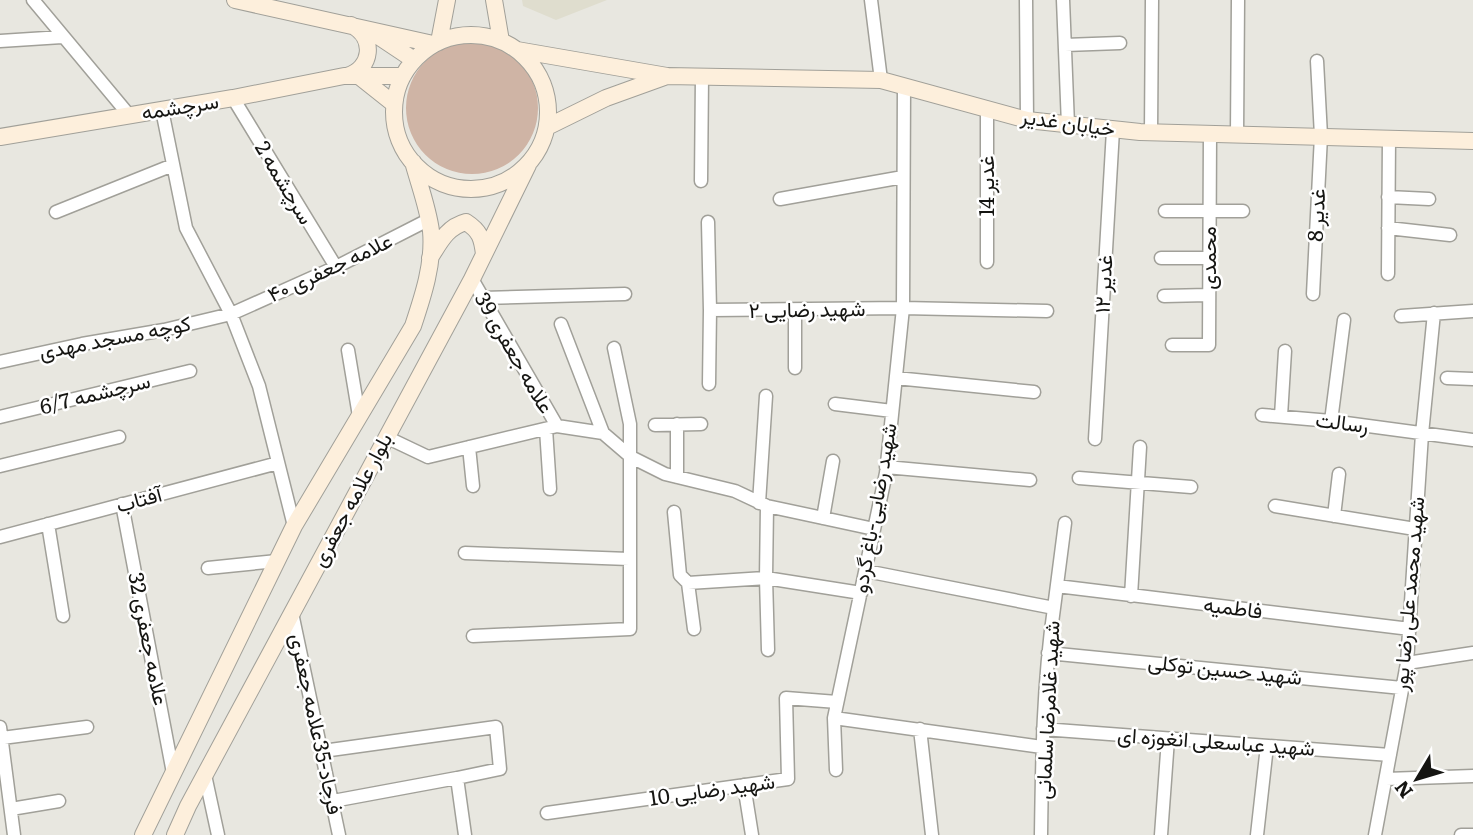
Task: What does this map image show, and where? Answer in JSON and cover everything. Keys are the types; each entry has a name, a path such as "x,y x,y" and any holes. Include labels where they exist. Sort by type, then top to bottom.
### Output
{"main road":[{"path":"235,0 296,6 367,29 436,43"},
{"path":"436,43 447,0"},
{"path":"494,0 501,41"},
{"path":"347,23 363,33 369,51 367,61 352,77 394,104"},
{"path":"367,29 414,60"},
{"path":"459,36 480,36 501,41 517,50 537,72 547,98 547,127 540,147 528,165 502,183 470,189 439,182 413,162 401,145 395,125 394,104 402,76 414,60 436,43 459,36"},
{"path":"517,50 667,76"},
{"name":"سرچشمه","path":"0,137 352,77 402,76"},
{"path":"547,127 606,98 667,76"},
{"name":"خیابان غدیر","path":"667,76 881,80 1027,120 1113,130 1473,141"},
{"name":"بلوار علامه جعفری","path":"143,835 294,526 412,326 425,292 431,230 413,162"},
{"name":"بلوار علامه جعفری","path":"175,835 472,279 528,165"},
{"path":"430,258 444,234 456,225 466,222 481,236 484,254"}],"street":[{"path":"33,0 129,115"},
{"path":"871,0 881,80"},
{"path":"1026,0 1027,120"},
{"path":"1063,0 1068,125"},
{"path":"1151,132 1152,0"},
{"path":"1237,134 1238,0"},
{"path":"0,41 62,37"},
{"path":"1065,45 1120,43"},
{"name":"غدیر 8","path":"1313,295 1321,136 1317,61"},
{"path":"701,181 702,76"},
{"name":"شهید رضایی-باغ گردو","path":"836,770 834,718 886,467 903,308 904,86"},
{"name":"سرچشمه 2","path":"233,98 336,267"},
{"name":"غدیر 14","path":"987,109 987,262"},
{"path":"162,110 186,228 230,314 259,386 294,526"},
{"name":"غدیر ۱۲","path":"1095,439 1113,130"},
{"name":"محمدی","path":"1172,345 1209,345 1210,134"},
{"path":"1388,274 1389,138"},
{"path":"56,212 173,165"},
{"path":"780,199 903,177"},
{"path":"1388,197 1429,199"},
{"path":"1165,211 1243,211"},
{"name":"علامه جعفری ۴۰","path":"230,314 336,267 428,220"},
{"path":"708,222 709,384"},
{"path":"1388,228 1450,235"},
{"path":"1161,258 1209,258"},
{"name":"علامه جعفری 39","path":"472,279 551,428"},
{"path":"483,298 625,295"},
{"path":"1164,296 1209,295"},
{"name":"شهید رضایی ۲","path":"710,310 903,308 1047,311"},
{"path":"1401,316 1473,310"},
{"path":"795,311 795,368"},
{"name":"شهید محمد علی رضا پور","path":"1376,835 1407,663 1422,434 1434,313"},
{"name":"کوچه مسجد مهدی","path":"0,362 164,330 230,314"},
{"path":"1331,421 1344,320"},
{"path":"561,324 603,433 631,457 665,474 735,491 763,505 874,529"},
{"path":"473,636 630,629 631,424 614,348"},
{"path":"348,350 359,416"},
{"path":"1281,416 1285,351"},
{"name":"سرچشمه 6/7","path":"0,417 190,370"},
{"path":"896,378 1034,392"},
{"path":"1447,378 1473,379"},
{"path":"765,396 763,505 768,650"},
{"path":"835,404 892,411"},
{"name":"رسالت","path":"1262,415 1331,421 1473,440"},
{"path":"677,424 677,477"},
{"path":"655,425 701,424"},
{"path":"386,437 428,457 551,428 603,433"},
{"path":"550,489 551,428"},
{"path":"0,466 119,437"},
{"path":"1473,440 1473,448"},
{"path":"469,447 473,485"},
{"path":"1131,596 1140,447"},
{"path":"822,518 833,461"},
{"name":"آفتاب","path":"0,537 278,463"},
{"path":"886,467 1030,480"},
{"path":"1334,516 1339,474"},
{"path":"1079,478 1191,487"},
{"name":"علامه جعفری 32","path":"122,504 173,773"},
{"path":"1275,506 1415,529"},
{"path":"674,512 680,575 688,583 694,629"},
{"path":"1054,608 1065,523"},
{"path":"48,524 63,616"},
{"path":"466,553 629,559"},
{"path":"208,568 277,561"},
{"name":"شهید غلامرضا سلمانی","path":"866,571 1054,608 1043,729 1041,835"},
{"path":"688,583 766,578 861,593"},
{"name":"فاطمیه","path":"1057,586 1410,629"},
{"name":"فرجاد-35علامه جعفری","path":"292,613 340,835"},
{"name":"شهید حسین توکلی","path":"1048,653 1402,688"},
{"path":"1407,663 1473,653"},
{"name":"شهید رضایی 10","path":"547,813 788,779 786,698 837,702"},
{"path":"834,718 1042,747"},
{"path":"14,835 1,733 87,727"},
{"path":"323,751 496,727 500,769 332,801"},
{"path":"920,729 932,835"},
{"name":"شهید عباسعلی انغوزه ای","path":"1043,729 1390,755"},
{"path":"1161,835 1168,739"},
{"path":"1256,835 1267,746"},
{"path":"205,775 218,835"},
{"path":"1386,779 1473,776"},
{"path":"457,778 465,835"},
{"path":"744,785 752,835"},
{"path":"11,809 60,801"},
{"path":"1461,835 1473,835"}],"shaded area":[{"path":"522,0 607,0 556,20 523,6"},
{"path":"472,42 497,47 519,61 533,83 538,108 533,133 519,155 497,169 472,174 447,169 425,155 411,133 406,108 411,83 425,61 447,47"}]}
